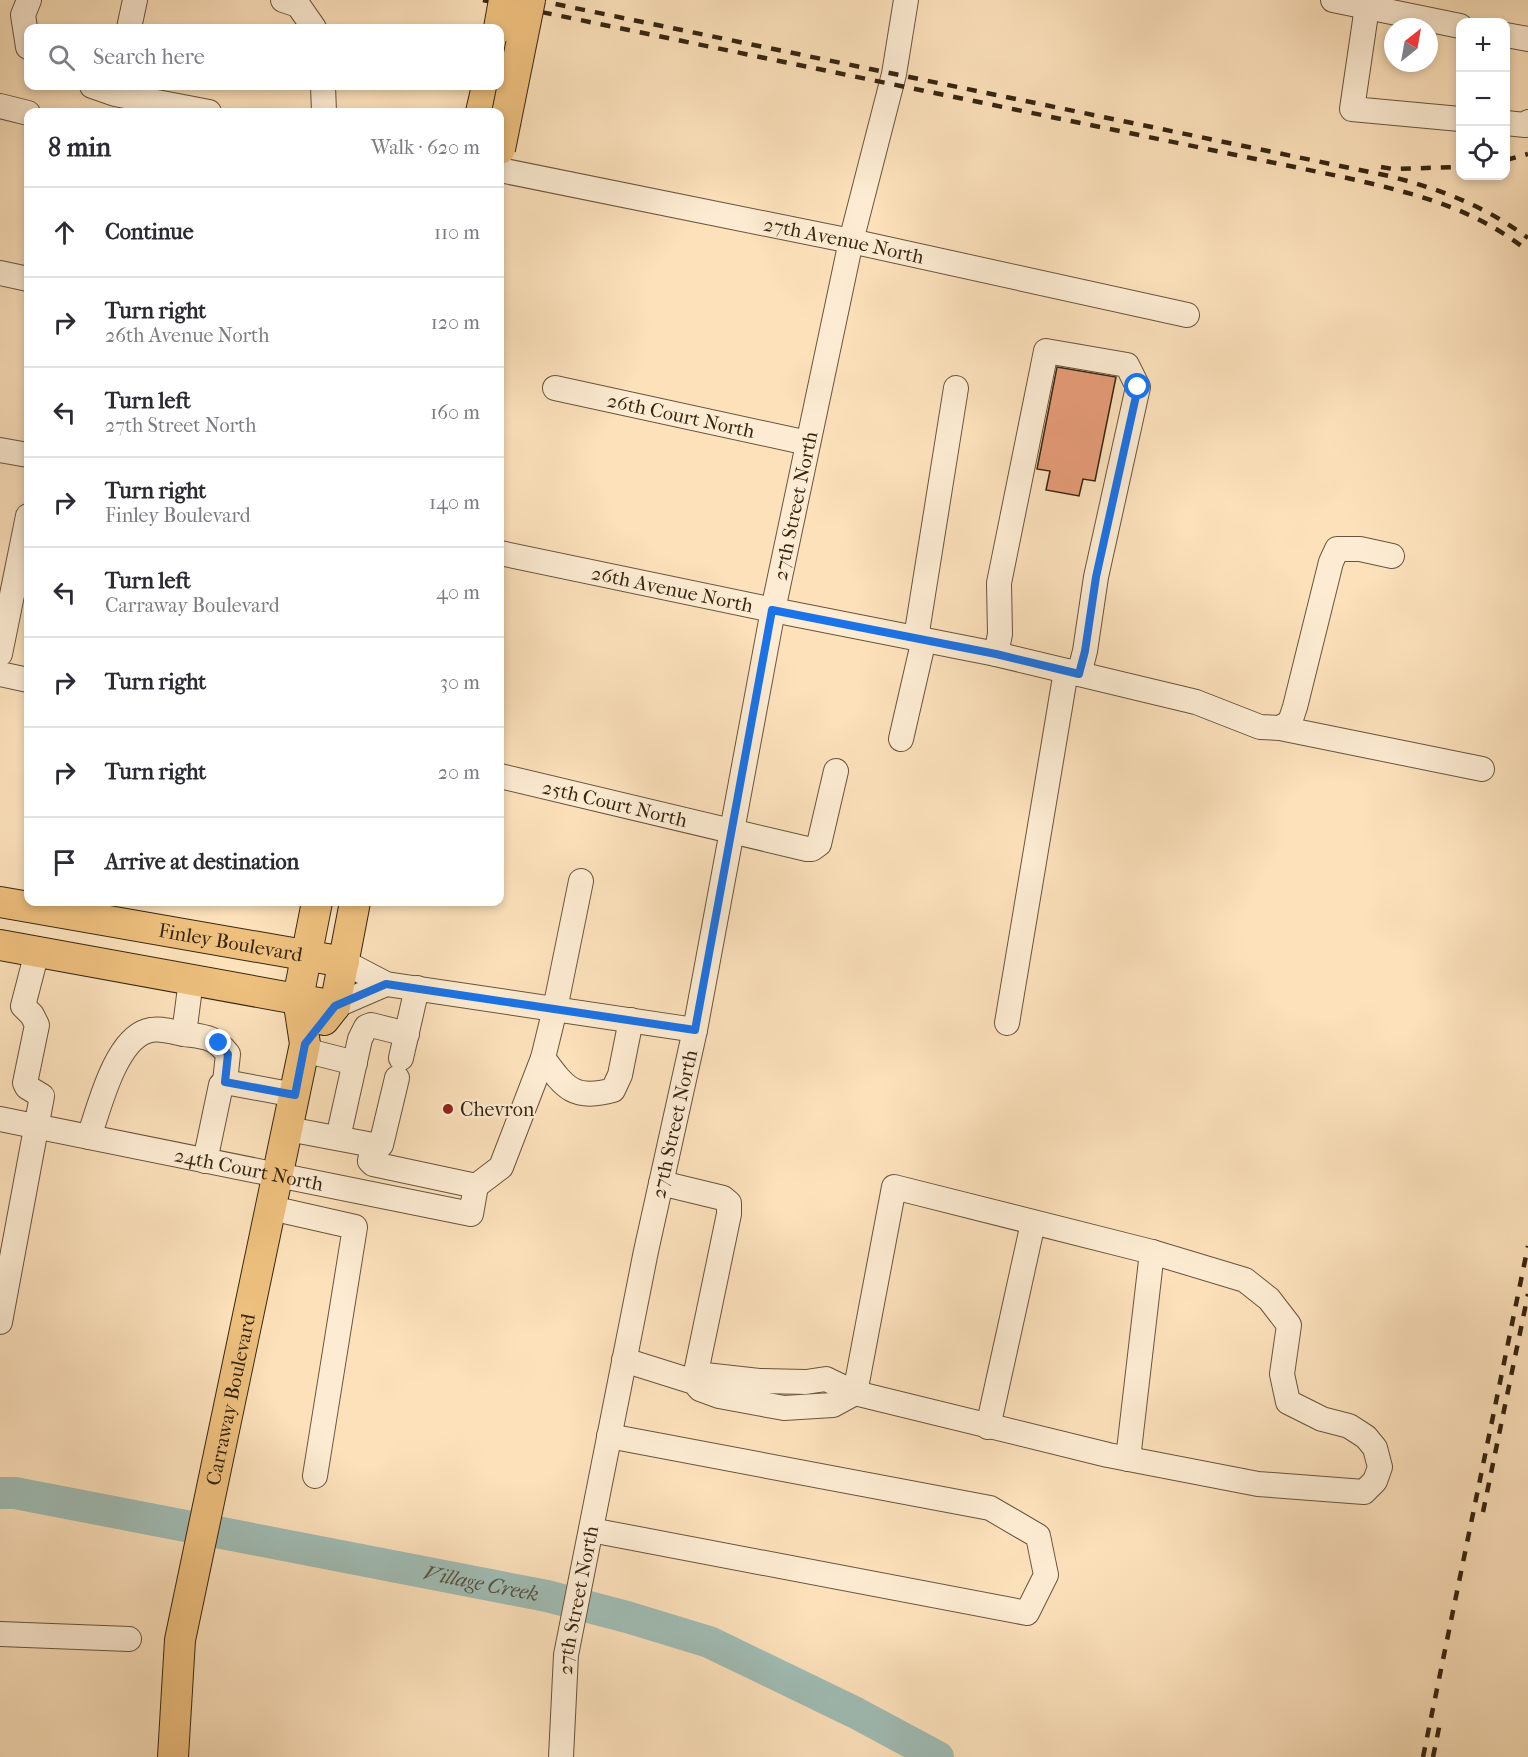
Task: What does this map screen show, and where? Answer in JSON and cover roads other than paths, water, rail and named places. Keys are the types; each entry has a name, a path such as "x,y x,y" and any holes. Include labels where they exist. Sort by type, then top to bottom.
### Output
{"main road":[{"path":"500,24 504,0"},
{"path":"504,129 530,0"},
{"path":"482,108 486,90"},
{"name":"Finley Boulevard","path":"0,902 344,962"},
{"name":"Carraway Boulevard","path":"173,1757 180,1640 305,1047 298,998 316,906"},
{"name":"Carraway Boulevard","path":"305,1047 335,1006 354,906"},
{"path":"0,945 335,1006"}],"street":[{"path":"24,24 23,15 29,0"},
{"path":"130,24 135,0"},
{"path":"283,0 298,4 311,24"},
{"name":"27th Street North","path":"561,1757 566,1654 624,1360 695,1030 772,610 851,241 892,84 906,0"},
{"path":"1333,0 1367,4 1456,25"},
{"path":"1367,4 1352,109 1456,119"},
{"path":"1510,36 1528,39"},
{"path":"100,90 115,97 184,108"},
{"path":"323,90 324,108"},
{"path":"0,106 24,112"},
{"path":"1510,123 1525,125 1528,122"},
{"name":"27th Avenue North","path":"504,171 851,241 1187,315"},
{"path":"0,273 24,278"},
{"path":"996,654 1000,634 999,584 1046,351 1127,365 1138,387 1096,577 1085,651 1072,672 1006,1023"},
{"name":"26th Court North","path":"555,388 808,443"},
{"path":"901,739 920,639 956,388"},
{"path":"0,450 24,454"},
{"path":"0,654 24,536"},
{"path":"1280,728 1290,722 1295,707 1331,562 1337,549 1360,549 1392,556"},
{"name":"26th Avenue North","path":"504,554 996,654 1196,702 1260,727 1280,728 1482,768"},
{"path":"0,674 24,679"},
{"name":"25th Court North","path":"504,777 812,849 819,844 836,771"},
{"path":"373,1145 370,1161 373,1164 476,1186 501,1167 543,1058 581,880"},
{"path":"0,1322 42,1096 27,1087 25,1083 37,1026 32,1015 23,1006 37,952"},
{"name":"Finley Boulevard","path":"344,962 386,984 695,1030"},
{"path":"184,1034 191,980"},
{"path":"335,1006 386,984"},
{"path":"288,1129 381,1145 417,988"},
{"path":"543,1058 564,1086 581,1093 596,1095 614,1090 620,1075 631,1020"},
{"path":"338,1138 360,1039 366,1027 371,1025 407,1034"},
{"path":"89,1137 115,1065 130,1042 149,1030 206,1038 219,1043 228,1054 225,1082 218,1093 205,1161"},
{"path":"305,1047 355,1063"},
{"path":"225,1082 295,1095"},
{"name":"24th Court North","path":"0,1119 471,1214 476,1186"},
{"path":"661,1183 723,1198 729,1203 729,1214 694,1382"},
{"path":"624,1360 694,1382 700,1389 719,1396 784,1408 833,1405 855,1393 1128,1459 1258,1484 1364,1492 1375,1480 1380,1467 1375,1448 1366,1437 1349,1426 1323,1419 1288,1402 1282,1374 1289,1325 1269,1299 1245,1280 1152,1252 894,1186 855,1393"},
{"path":"271,1208 355,1227 315,1476"},
{"path":"988,1427 1033,1223"},
{"path":"1128,1459 1152,1252"},
{"path":"591,1530 1026,1613 1046,1575 1038,1536 990,1508 609,1436"},
{"path":"0,1634 129,1639"}],"waterway":[{"name":"Village Creek","path":"0,1493 15,1493 547,1596 627,1617 709,1642 856,1713 938,1757"}],"railway":[{"path":"483,0 1368,183 1440,203 1463,212 1507,236 1528,251"},
{"path":"536,0 1389,176 1462,200 1528,238"},
{"path":"1510,159 1528,154"},
{"path":"1381,167 1393,169 1456,167"},
{"path":"1423,1757 1528,1246"},
{"path":"1483,1512 1528,1294"},
{"path":"1433,1757 1440,1723"}],"place":[{"name":"Chevron","path":"448,1109"}]}
